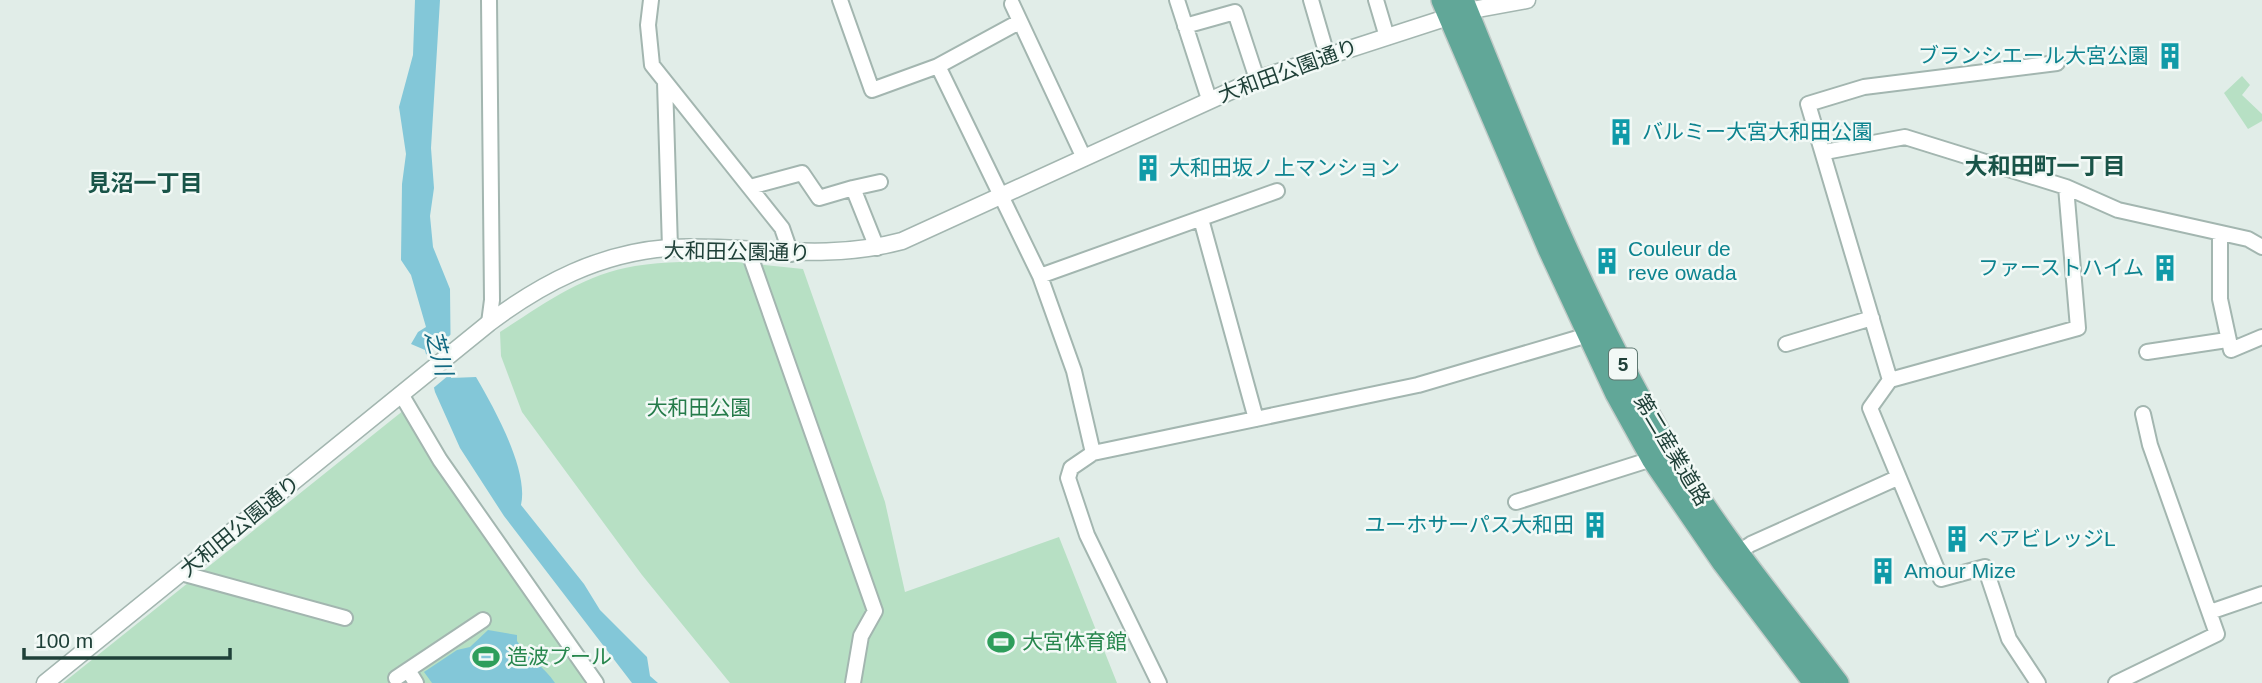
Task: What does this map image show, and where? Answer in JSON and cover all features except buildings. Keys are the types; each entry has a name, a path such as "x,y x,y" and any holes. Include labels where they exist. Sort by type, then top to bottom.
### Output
{"main road":[{"name":"第二産業道路","path":"1455,7 1588,335 1651,459 1730,557 1838,683"},
{"name":"第二産業道路","path":"1455,7 1611,340 1668,449 1730,557 1814,683"}],"street":[{"path":"489,0 492,300 489,323"},
{"path":"651,0 648,25 652,65 782,228 791,254"},
{"path":"840,0 872,90 939,66 1019,22"},
{"path":"1177,0 1209,99"},
{"path":"1311,0 1327,55"},
{"path":"1376,0 1387,37"},
{"name":"大和田公園通り","path":"45,683 489,323 534,291 580,268 634,253 670,248 791,254 877,248 926,232 1257,79 1387,37 1455,7 1520,0"},
{"path":"1012,4 1084,158"},
{"path":"1185,26 1235,12 1257,79"},
{"path":"1890,380 1825,152 1808,104 1864,87 2057,63"},
{"path":"939,66 1040,276 1074,371 1093,453"},
{"path":"665,82 670,248"},
{"path":"1825,152 1905,136 2066,187 2118,210 2248,239 2262,247"},
{"path":"750,187 802,173 819,198 880,182"},
{"path":"2038,683 2009,639 1985,566 1941,579 1870,408 1890,380 2078,328 2066,187"},
{"path":"853,188 877,248"},
{"path":"1040,276 1277,191"},
{"path":"1201,219 1256,419"},
{"path":"2220,233 2220,299 2231,350 2262,337"},
{"path":"748,250 875,611 861,636 853,683"},
{"path":"1786,344 1872,318"},
{"path":"1159,683 1087,535 1068,478 1071,468 1093,453 1418,385 1588,335"},
{"path":"2147,352 2227,340"},
{"path":"405,390 440,460 596,683"},
{"path":"2116,683 2217,635 2150,445 2143,414"},
{"path":"1516,502 1651,459"},
{"path":"1730,557 1897,478"},
{"path":"181,573 345,618"},
{"path":"2210,612 2262,594"},
{"path":"416,683 402,674 483,620"}],"green space":[{"path":"2242,76 2250,85 2242,95 2262,114 2262,121 2248,129 2224,93"},
{"name":"大和田公園","path":"726,261 803,269 885,502 905,592 1059,537 1117,683 730,683 642,575 522,412 501,356 500,332 564,292 616,270 658,263"},
{"path":"404,410 589,683 63,683"}],"water":[{"name":"芝川","path":"415,0 440,0 431,148 434,188 430,216 433,247 450,289 451,378 476,377 515,457 522,491 521,505 584,584 600,610 647,657 650,676 658,683 632,683 504,516 460,448 435,392 425,350 411,344 418,332 426,327 411,275 401,260 402,184 406,154 399,107 413,55"},
{"name":"造波プール","path":"488,630 517,635 521,647 555,683 432,683 424,672 457,650 470,647"}],"pier":[{"path":"454,332 455,370 431,390 423,357"}],"place":[{"name":"ブランシエール大宮公園","path":"2170,56"},
{"name":"バルミー大宮大和田公園","path":"1621,132"},
{"name":"大和田坂ノ上マンション","path":"1148,168"},
{"name":"Couleur de reve owada","path":"1607,261"},
{"name":"ファーストハイム","path":"2165,268"},
{"name":"ユーホサーパス大和田","path":"1595,525"},
{"name":"ペアビレッジL","path":"1957,539"},
{"name":"Amour Mize","path":"1883,571"},
{"name":"大宮体育館","path":"1001,642"},
{"name":"造波プール","path":"486,657"}],"district":[{"name":"大和田町一丁目","path":"2045,166"},
{"name":"見沼一丁目","path":"145,183"}]}
